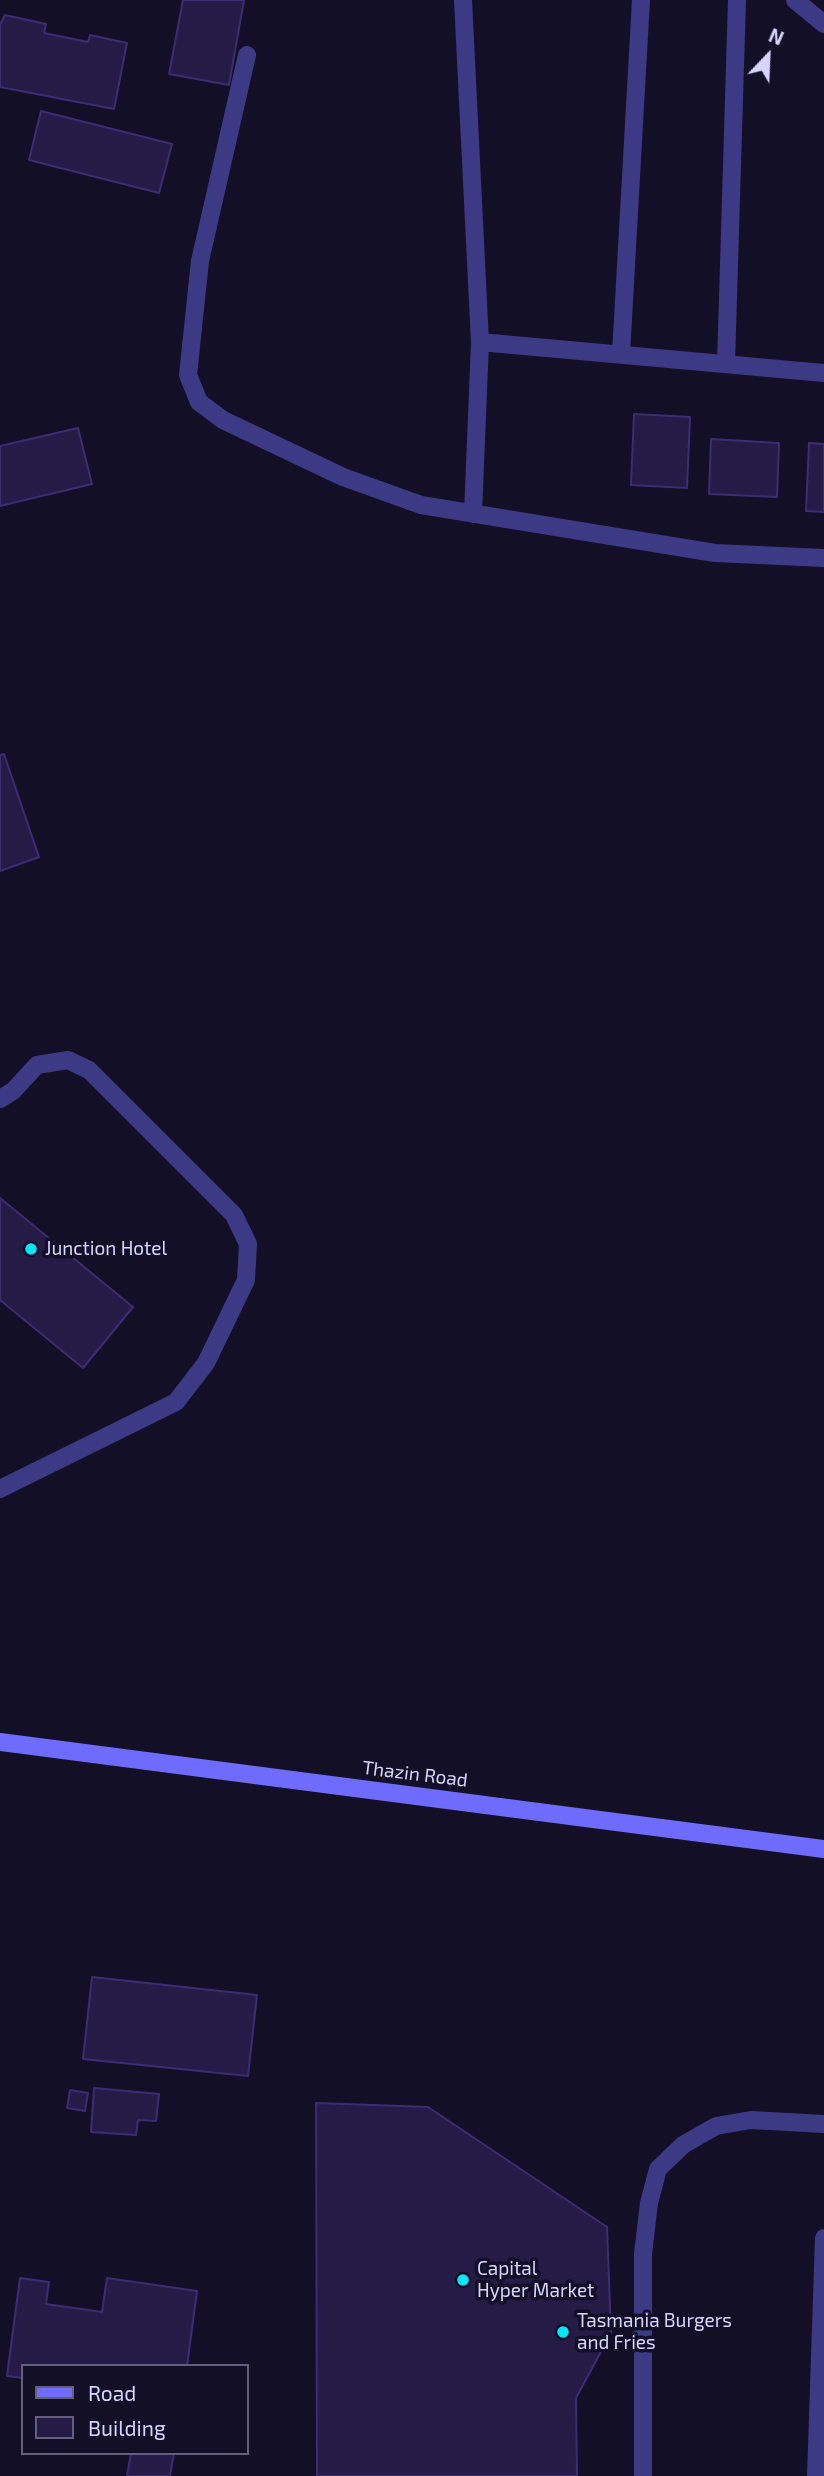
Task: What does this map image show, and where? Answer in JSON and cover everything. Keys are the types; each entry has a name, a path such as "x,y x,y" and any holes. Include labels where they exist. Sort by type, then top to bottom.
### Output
{"main road":[{"name":"Thazin Road","path":"0,1742 824,1849"}],"lane":[{"path":"463,0 480,342 473,514"},
{"path":"621,354 641,0"},
{"path":"726,364 737,0"},
{"path":"795,0 824,24"},
{"path":"247,55 200,261 188,375 199,402 223,419 343,477 421,505 715,553 824,558"},
{"path":"480,342 824,373"},
{"path":"0,1099 37,1065 68,1060 89,1070 234,1215 248,1244 246,1280 206,1363 176,1402 0,1489"},
{"path":"643,2476 643,2253 649,2203 658,2169 683,2145 716,2126 751,2120 824,2124"},
{"path":"816,2476 824,2238"}],"building":[{"path":"183,0 244,0 229,85 169,74"},
{"path":"5,15 46,24 44,33 88,42 90,35 127,43 114,109 0,87 0,25"},
{"path":"41,111 172,144 159,193 29,160"},
{"path":"634,414 690,417 687,488 631,485"},
{"path":"78,428 92,484 0,506 0,446"},
{"path":"711,439 779,443 777,497 709,494"},
{"path":"809,443 824,444 824,512 806,511"},
{"path":"4,754 39,857 0,871 0,755"},
{"name":"Junction Hotel","path":"0,1198 133,1307 83,1368 0,1300"},
{"path":"92,1977 257,1995 248,2076 83,2059"},
{"path":"94,2088 159,2094 156,2121 138,2120 136,2135 91,2132"},
{"path":"70,2090 88,2093 85,2111 67,2108"},
{"name":"Capital Hyper Market","path":"316,2103 428,2107 607,2227 611,2333 576,2398 577,2476 317,2476"},
{"path":"20,2278 49,2282 46,2304 102,2312 107,2278 197,2291 187,2364 21,2364 21,2378 7,2376"},
{"path":"131,2455 174,2455 170,2476 127,2476"}],"place":[{"name":"Junction Hotel","path":"31,1249"},
{"name":"Capital Hyper Market","path":"463,2280"},
{"name":"Tasmania Burgers and Fries","path":"563,2332"}]}
